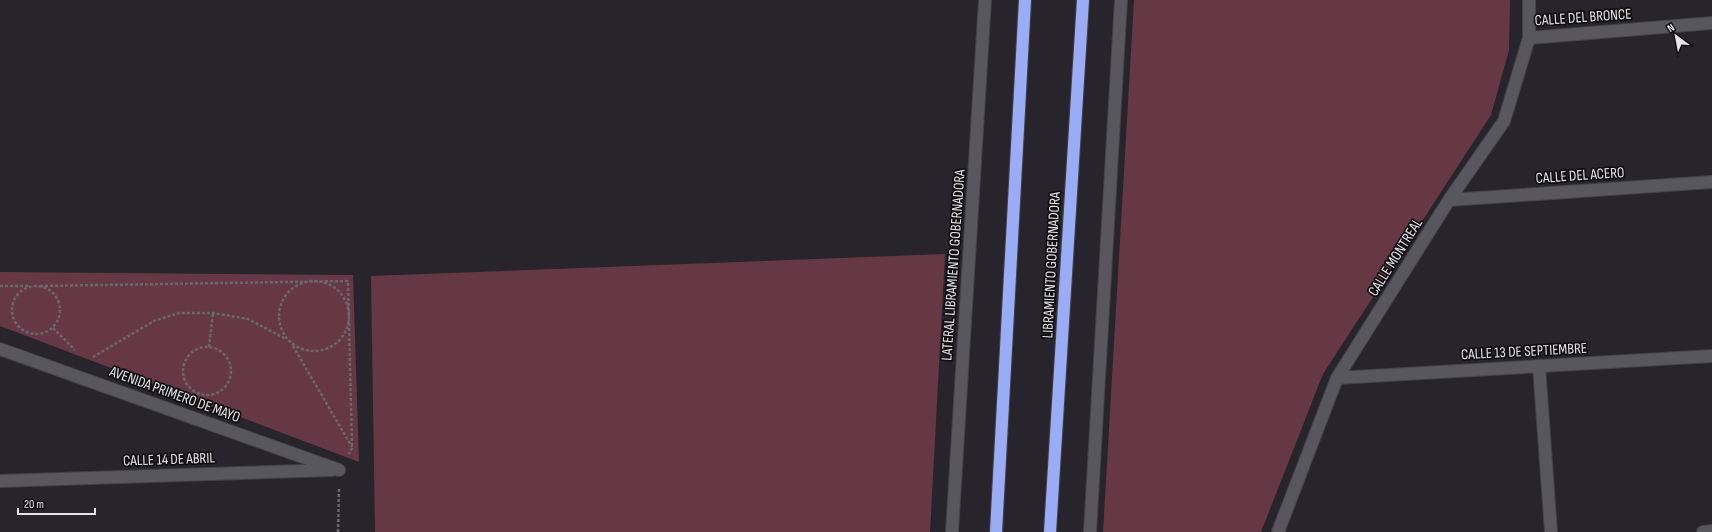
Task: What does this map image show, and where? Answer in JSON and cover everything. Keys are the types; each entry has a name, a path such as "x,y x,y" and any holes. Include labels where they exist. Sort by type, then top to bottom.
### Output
{"highway":[{"path":"996,532 1024,0"},
{"name":"LIBRAMIENTO GOBERNADORA","path":"1050,532 1083,0"}],"street":[{"name":"LATERAL LIBRAMIENTO GOBERNADORA","path":"952,532 985,0"},
{"path":"1090,532 1121,0"},
{"name":"CALLE MONTREAL","path":"1278,532 1337,378 1449,200 1504,121 1529,38 1529,0"},
{"name":"CALLE DEL BRONCE","path":"1529,38 1712,24"},
{"name":"CALLE DEL ACERO","path":"1449,200 1712,182"},
{"name":"AVENIDA PRIMERO DE MAYO","path":"0,349 339,470"},
{"name":"CALLE 13 DE SEPTIEMBRE","path":"1337,378 1712,356"},
{"path":"1539,366 1551,532"},
{"name":"CALLE 14 DE ABRIL","path":"0,481 339,470"},
{"path":"1703,532 1712,531"}],"path":[{"path":"93,357 154,321 179,313 213,313 248,319 286,339 302,350 313,352 324,350 334,346 341,339 347,329 349,319 347,304 339,291 320,281 310,281 299,284 290,290 281,303 278,319 281,330 286,339"},
{"path":"0,286 348,281 352,448 339,470 338,532"},
{"path":"31,286 23,289 13,302 13,319 17,326 24,331 32,334 39,334 53,328 60,314 58,299 54,292 40,286"},
{"path":"209,347 213,313"},
{"path":"53,328 75,350"},
{"path":"293,345 352,448"},
{"path":"201,347 209,347 223,352 231,366 231,374 229,382 218,393 201,395 188,386 184,379 184,363 194,350 201,347"}],"shaded area":[{"path":"1134,0 1510,0 1509,50 1491,115 1323,374 1261,532 1103,532"},
{"path":"945,254 930,532 375,532 371,276"},
{"path":"0,272 353,275 359,462 0,326"}]}
